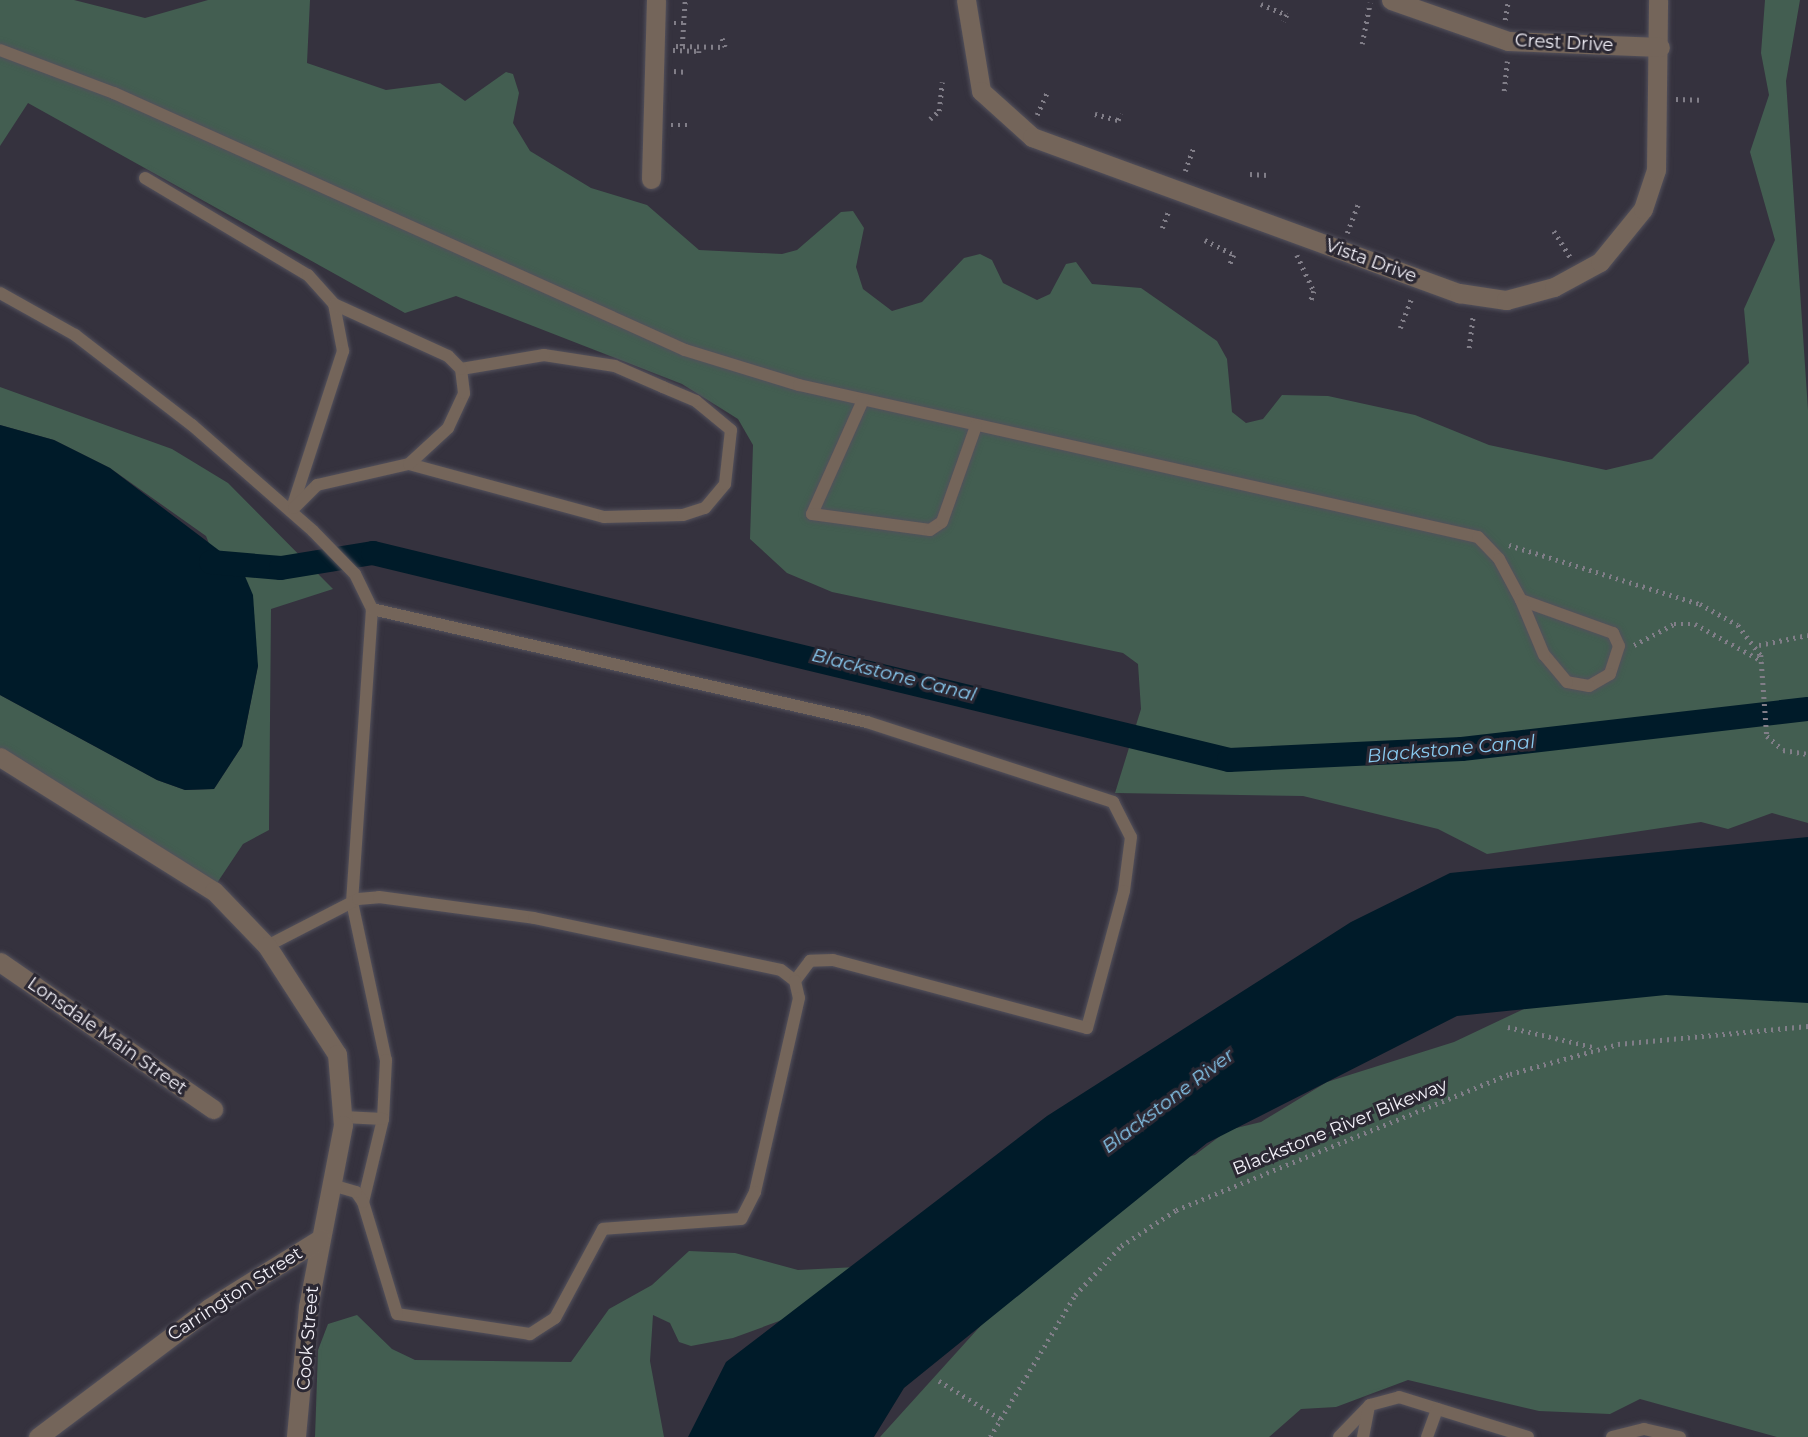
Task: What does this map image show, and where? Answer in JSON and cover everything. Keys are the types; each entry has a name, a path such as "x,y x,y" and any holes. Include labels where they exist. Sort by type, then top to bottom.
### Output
{"street":[{"path":"651,179 661,47 656,0"},
{"name":"Vista Drive","path":"966,0 981,91 1013,124 1060,150 1418,278 1475,296 1506,300 1554,288 1600,262 1634,225 1656,170 1660,47 1658,0"},
{"name":"Crest Drive","path":"1391,0 1508,41 1660,47"},
{"name":"Carrington Street","path":"0,757 185,867 267,946 337,1054 344,1117 320,1239 209,1308 38,1437"},
{"name":"Lonsdale Main Street","path":"0,962 213,1109"},
{"name":"Cook Street","path":"296,1437 320,1239"}],"lane":[{"path":"0,50 114,93 685,350 863,400 1478,537 1499,559 1521,600 1544,655 1567,682 1589,686 1605,679 1616,665 1618,644 1597,623 1521,600"},
{"path":"145,178 308,275 334,304 343,330 338,374 291,510"},
{"path":"0,293 120,367 291,510 355,574 372,609 352,902 386,1059 383,1119 363,1202"},
{"path":"291,510 317,485 409,464 604,517 684,515 705,508 725,484 731,430 696,401 615,366 544,355 461,369 431,347 334,304"},
{"path":"409,464 448,428 461,407 461,369"},
{"path":"863,400 812,514 930,530 942,522 976,426"},
{"path":"372,609 867,722 1113,802 1131,838 1124,891 1087,1028 833,960 810,961 795,981"},
{"path":"267,946 352,902 379,897 534,918 781,970 795,981 799,998 767,1141 755,1192 741,1219 603,1229 546,1327 530,1334 497,1333 397,1314 363,1202 356,1192 331,1185"},
{"path":"344,1117 383,1119"},
{"path":"1339,1437 1370,1405 1399,1397 1494,1432 1528,1437"},
{"path":"1363,1437 1370,1405"},
{"path":"1427,1437 1437,1409"},
{"path":"1612,1437 1644,1429 1680,1437"}],"path":[{"path":"682,46 685,0"},
{"path":"1362,44 1371,0"},
{"path":"1261,4 1287,15 1284,21"},
{"path":"661,47 725,47 722,39"},
{"path":"1504,91 1508,41"},
{"path":"661,47 699,51 699,56"},
{"path":"930,119 939,111 942,82"},
{"path":"1095,114 1118,120 1121,114"},
{"path":"1250,174 1268,175"},
{"path":"1340,250 1358,204"},
{"path":"1205,240 1234,255 1229,267"},
{"path":"1297,254 1314,291 1311,301"},
{"path":"1400,328 1418,278"},
{"path":"1469,348 1475,296"},
{"path":"1478,537 1700,604 1759,645 1763,662 1766,736 1783,750 1808,754"},
{"path":"1618,644 1639,645 1661,629 1695,624 1763,662"},
{"path":"1759,645 1808,635"},
{"name":"Blackstone River Bikeway","path":"990,1437 1075,1295 1121,1246 1176,1210 1410,1111 1605,1048 1704,1031 1808,1026"},
{"path":"1508,1027 1545,1031 1576,1048 1605,1048"},
{"path":"939,1381 1001,1419"}],"green space":[{"path":"0,0 74,0 145,18 208,0 310,0 307,63 386,90 440,83 465,101 506,72 513,74 519,93 513,123 530,151 591,188 647,205 699,250 782,254 797,250 841,212 853,211 864,228 856,267 863,289 892,311 922,302 964,258 980,254 992,260 1003,283 1037,300 1050,294 1066,264 1076,262 1092,284 1141,288 1217,341 1227,359 1232,412 1246,423 1263,419 1282,395 1328,396 1415,415 1489,445 1606,470 1652,459 1749,363 1744,309 1775,240 1750,152 1769,95 1761,53 1765,0 1800,0 1786,81 1808,410 1808,823 1772,813 1728,829 1701,822 1487,854 1438,829 1303,796 1115,793 1141,709 1138,664 1123,653 832,592 787,573 750,539 753,445 738,419 682,384 456,296 405,313 28,103 0,146"},
{"path":"0,387 172,449 228,483 333,589 271,609 269,830 243,844 213,889 0,756 0,695 157,780 185,790 214,789 242,746 258,666 206,536 110,468 54,440 0,425"},
{"path":"1808,979 1808,1437 1777,1437 1640,1399 1610,1414 1539,1411 1408,1380 1336,1407 1301,1409 1269,1437 880,1437 1032,1269 1171,1162 1195,1155 1228,1130 1261,1122 1327,1082 1454,1042 1528,1007"},
{"path":"689,1251 735,1253 798,1270 896,1265 872,1287 733,1338 691,1346 679,1342 670,1323 653,1315 650,1361 664,1437 315,1437 318,1350 328,1324 357,1315 392,1349 415,1360 571,1362 609,1309 652,1285"}],"water":[{"path":"0,425 54,440 110,468 241,567 253,595 258,666 242,746 214,789 185,790 157,780 0,695"},
{"name":"Blackstone River","path":"1808,837 1808,1003 1666,995 1457,1016 1207,1143 904,1388 874,1437 688,1437 726,1362 1047,1116 1351,922 1450,873"}],"waterway":[{"name":"Blackstone Canal","path":"211,562 281,568 373,553 1229,760 1462,749 1808,709"}]}
